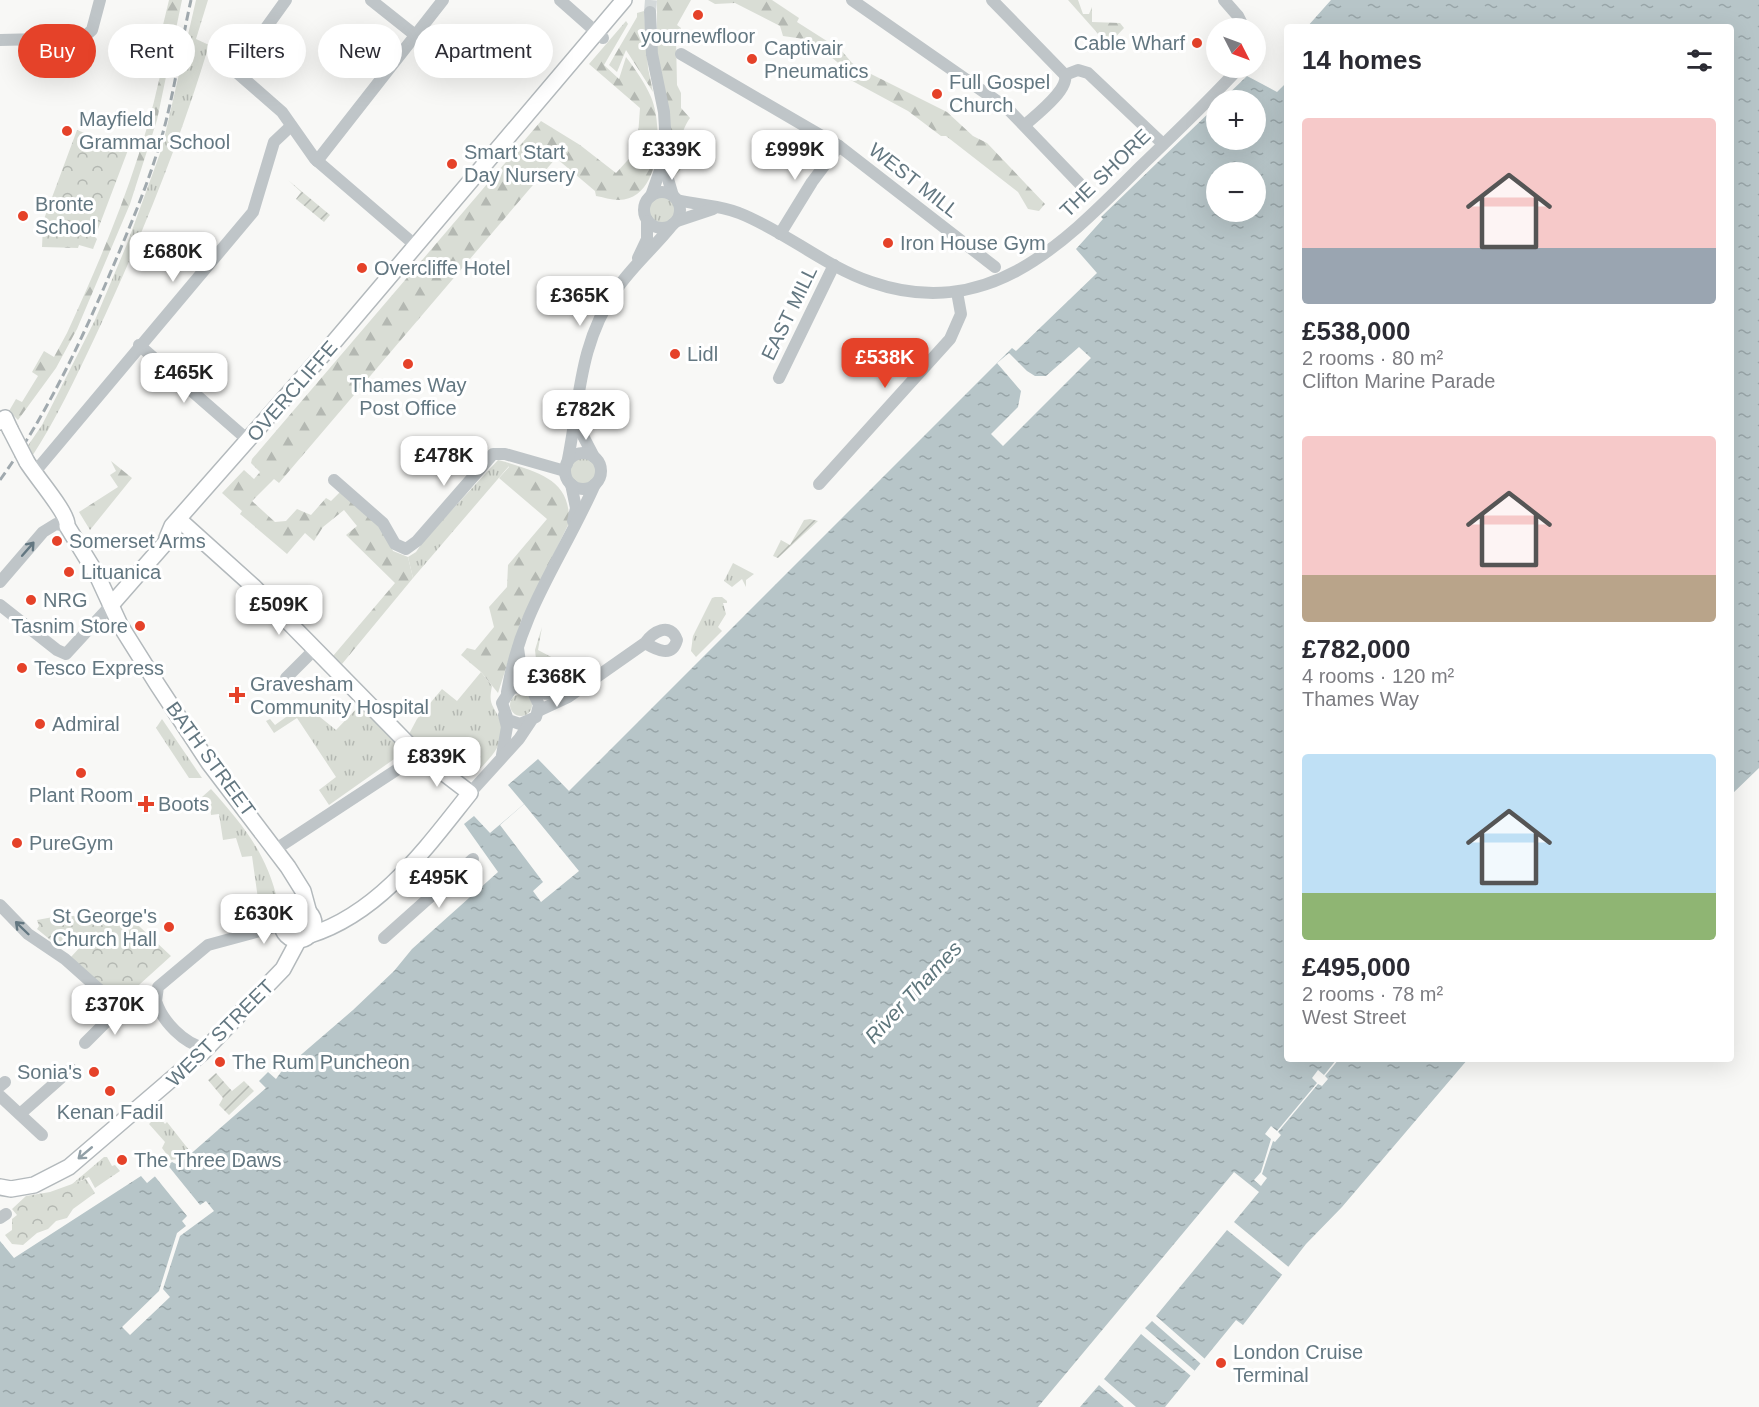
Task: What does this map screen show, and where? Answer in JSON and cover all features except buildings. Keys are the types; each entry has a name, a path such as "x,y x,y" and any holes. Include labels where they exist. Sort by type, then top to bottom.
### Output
{"main road":[{"name":"OVERCLIFFE","path":"385,283 414,258 578,68 624,0"},
{"name":"OVERCLIFFE","path":"194,505 214,491 216,479 385,283 527,113 635,0"},
{"name":"OVERCLIFFE","path":"527,113 534,111 570,69 578,68"},
{"name":"OVERCLIFFE","path":"415,245 419,246 443,218 451,215"},
{"name":"BATH STREET","path":"4,419 55,504 65,512 67,526 97,575 120,625 190,734 276,849 303,891 311,915"},
{"path":"111,606 167,538 184,524 194,505"},
{"path":"167,538 172,526 194,505"},
{"path":"184,524 254,587 415,751 470,793 405,870 362,908 346,921 304,938 286,934 282,925 284,916 291,909 301,908 311,915 337,919 362,908"},
{"path":"97,575 117,584 135,578"},
{"path":"304,938 314,926 311,915"},
{"name":"WEST STREET","path":"0,1187 24,1187 49,1179 69,1167 122,1117 174,1080 283,969 304,938"}],"street":[{"path":"0,40 83,38 92,30 100,0"},
{"path":"286,0 234,70 280,109 317,161 415,245"},
{"path":"371,0 414,34"},
{"path":"424,24 443,0"},
{"path":"560,0 600,35"},
{"path":"852,0 1007,108 1080,184"},
{"path":"992,0 1065,75 1063,89 1025,126"},
{"path":"1224,0 1239,18"},
{"path":"565,541 576,508 566,468 581,373 589,344 609,301 637,262 675,222 680,212 666,156 665,124 652,54 650,12"},
{"path":"317,161 414,36"},
{"name":"WEST MILL","path":"681,54 839,146 995,267"},
{"path":"1065,75 1078,70 1088,73 1163,144"},
{"name":"THE SHORE","path":"675,198 741,213 834,265 872,282 904,291 957,292 1016,274 1058,246 1229,78"},
{"path":"31,467 53,450 253,212 274,142 291,126"},
{"name":"WEST MILL","path":"780,234 812,182 839,146"},
{"path":"637,262 647,239 644,206 651,196 666,156"},
{"path":"651,196 662,192 675,198"},
{"path":"647,221 660,228 720,208"},
{"name":"EAST MILL","path":"779,378 834,265"},
{"path":"819,484 950,339 961,314 957,292"},
{"path":"139,345 249,441"},
{"path":"499,761 507,734 502,703 507,693 518,644 530,612 565,541 583,512 601,471 580,430 575,412"},
{"path":"566,468 579,453 594,457"},
{"path":"334,480 383,523 395,544 406,549 417,541 493,454 505,454 566,468"},
{"path":"571,484 580,489 595,484"},
{"path":"0,582 43,532 55,504"},
{"path":"43,532 56,524 67,526"},
{"path":"0,605 57,650 66,654 111,606"},
{"path":"504,715 513,723 535,716 568,697 645,643"},
{"path":"470,793 535,716 538,699 530,689 521,669 518,644"},
{"path":"286,678 315,649"},
{"path":"507,693 517,687 553,694 581,687"},
{"path":"276,849 401,767 415,751"},
{"path":"384,939 473,859"},
{"path":"405,870 430,897"},
{"path":"0,905 28,934 65,959 120,1008"},
{"path":"205,1048 187,1041 165,1018 156,1001 158,987 208,945 282,925"},
{"path":"89,1042 120,1008 135,1007 156,1001"},
{"path":"20,1114 71,1069"},
{"path":"0,1096 42,1135"}],"green space":[{"path":"169,0 182,0 177,24 163,24"},
{"path":"196,0 208,0 196,39 207,44 207,51 185,120 157,193 88,353 49,429 31,458 27,447 42,425 95,320 127,244 162,148 178,78 195,78 195,24 190,24"},
{"path":"657,0 691,0 677,25 681,28 676,38 677,85 681,93 681,108 690,118 680,142 682,167 672,176 657,48"},
{"path":"708,0 772,0 799,18 797,22 841,50 852,63 861,69 947,112 973,136 987,143 1045,204 1039,211 1028,209 1018,192 946,136 941,136 908,111 845,77 843,67 811,40 783,36 780,26 735,3 715,4"},
{"path":"1068,0 1078,0 1083,14 1089,14 1092,7 1092,22 1120,23 1124,28 1108,45"},
{"path":"644,11 648,68 653,92 626,50 617,72 609,65 637,17 637,13"},
{"path":"626,21 628,24 604,65 619,79 626,57 643,81 655,109 656,159 644,187 633,196 619,200 596,196 595,191 556,158 279,483 274,479 252,501 275,522 286,521 297,509 311,515 326,498 331,501 341,491 384,531 393,551 408,557 413,578 342,664 333,656 395,583 346,535 357,526 344,510 323,527 314,541 305,533 287,554 240,514 242,511 222,493 244,470 254,479 260,472 251,463 252,459 541,121 580,145 616,173 637,150 640,108 589,64"},
{"path":"159,78 166,78 157,120 130,204 77,329 56,368 18,420 9,411 16,399 22,402 38,376 32,372 44,351 54,357 98,264 125,195"},
{"path":"77,130 128,150 95,237 97,239 93,249 79,245 78,248 42,247 43,226 48,220 44,219"},
{"path":"288,180 330,215 324,222 296,199 301,192"},
{"path":"662,197 671,201 675,210 671,219 662,223 653,219 649,210 653,201"},
{"path":"583,458 592,462 596,471 592,480 583,484 574,480 570,471 574,462"},
{"path":"498,460 506,462 509,466 413,578 408,557 416,552 424,540"},
{"path":"111,461 132,478 90,530 79,512 118,487 110,475 116,471"},
{"path":"506,462 551,480 565,497 569,523 521,621 498,693 481,672 461,655 467,648 475,650 494,627 489,607 507,587 508,565 547,519 499,478 509,467"},
{"path":"804,520 818,521 778,558 773,556 781,540 790,545"},
{"path":"733,563 754,574 746,580 746,587 742,579 732,587 724,581"},
{"path":"722,597 727,601 723,603 726,614 718,627 722,631 696,657 691,651 693,636 712,598"},
{"path":"542,627 538,650 574,669 566,678 568,685 563,686 537,668 535,650"},
{"path":"481,672 492,686 491,701 500,720 502,736 490,758 473,776 458,771 409,734 417,719 442,689 457,701"},
{"path":"517,694 525,694 532,701 532,709 525,716 517,716 510,709 510,701"},
{"path":"304,704 336,730 359,706 397,744 397,757 329,805 319,790 336,777 297,718 274,733 266,721 270,719 275,725"},
{"path":"162,719 202,778 189,778 156,728"},
{"path":"211,789 244,828 268,870 278,903 266,924 253,928 249,901 258,899 252,856 242,857 236,838 223,840 219,814 211,815 210,805 206,801 202,802 202,797"},
{"path":"119,909 118,915 121,917 125,913 171,956 119,1003 70,958 83,944 72,934 59,947 37,929 39,926 37,920 64,915 110,920"},
{"path":"298,912 303,913 309,919 309,929 303,935 298,936 293,935 287,929 286,924 287,919 293,913"},
{"path":"216,1073 232,1091 244,1081 254,1091 229,1115 219,1105 223,1098 208,1080"},
{"path":"158,1115 165,1124 167,1122 189,1150 178,1159 171,1160 162,1148 165,1142 149,1124"},
{"path":"104,1157 107,1157 112,1166 115,1165 120,1171 95,1188 89,1177 71,1185"},
{"path":"86,1179 95,1193 73,1209 67,1218 56,1221 23,1245 12,1244 5,1235 12,1230 12,1219 17,1215 12,1209 26,1196 50,1192"}],"water":[{"path":"1331,0 1759,0 1759,768 1734,792 1734,24 1310,24"},
{"name":"River Thames","path":"1245,78 1251,78 1277,92 1284,85 1284,1062 1465,1062 1342,1207 1306,1244 1243,1325 1236,1320 1165,1407 0,1407 0,1241 14,1258 141,1176 147,1183 172,1162 178,1165 266,1088 259,1081 268,1072 276,1079 281,1072 353,1010 394,971 412,949 498,872 464,824 474,816 490,833 524,804 508,785 538,759 569,791 1012,348 1016,351 1097,273 1076,249 1103,219 1101,217 1206,116 1206,150 1266,150 1266,90 1232,90"}],"pier":[{"path":"1079,347 1091,358 1003,446 991,434 1018,407 1021,391 997,363 1009,353 1035,376 1046,376"},
{"path":"524,804 579,871 541,902 533,891 543,882 500,825"},
{"path":"1337,1062 1325,1076 1328,1079 1322,1086 1318,1084 1278,1132 1281,1135 1275,1142 1273,1141 1262,1174 1267,1178 1261,1186 1254,1180 1261,1172 1271,1139 1265,1134 1271,1126 1277,1131 1317,1083 1312,1078 1318,1070 1324,1075"},
{"path":"166,1163 200,1205 206,1201 214,1211 180,1236 163,1289 170,1297 130,1335 122,1327 159,1291 177,1233 186,1226 182,1221 187,1216 153,1174"},
{"path":"1234,1172 1259,1192 1234,1222 1291,1269 1285,1277 1227,1230 1156,1316 1205,1359 1201,1364 1152,1321 1145,1328 1195,1371 1191,1376 1141,1334 1104,1379 1136,1407 1124,1407 1099,1385 1080,1407 1038,1407"}],"tunnel":[{"path":"650,12 651,0"}],"railway":[{"path":"0,480 31,433 71,360 139,204 166,121 191,0"}],"place":[{"name":"yournewfloor","path":"698,15"},
{"name":"Cable Wharf","path":"1197,43"},
{"name":"Captivair Pneumatics","path":"752,59"},
{"name":"Full Gospel Church","path":"937,94"},
{"name":"Mayfield Grammar School","path":"67,131"},
{"name":"Smart Start Day Nursery","path":"452,164"},
{"name":"Bronte School","path":"23,216"},
{"name":"Iron House Gym","path":"888,243"},
{"name":"Overcliffe Hotel","path":"362,268"},
{"name":"Lidl","path":"675,354"},
{"name":"Thames Way Post Office","path":"408,364"},
{"name":"Somerset Arms","path":"57,541"},
{"name":"Lituanica","path":"69,572"},
{"name":"NRG","path":"31,600"},
{"name":"Tasnim Store","path":"140,626"},
{"name":"Tesco Express","path":"22,668"},
{"name":"Gravesham Community Hospital","path":"237,695"},
{"name":"Admiral","path":"40,724"},
{"name":"Plant Room","path":"81,773"},
{"name":"Boots","path":"146,804"},
{"name":"PureGym","path":"17,843"},
{"name":"St George's Church Hall","path":"169,927"},
{"name":"The Rum Puncheon","path":"220,1062"},
{"name":"Sonia's","path":"94,1072"},
{"name":"Kenan Fadil","path":"110,1091"},
{"name":"The Three Daws","path":"122,1160"},
{"name":"London Cruise Terminal","path":"1221,1363"}]}
